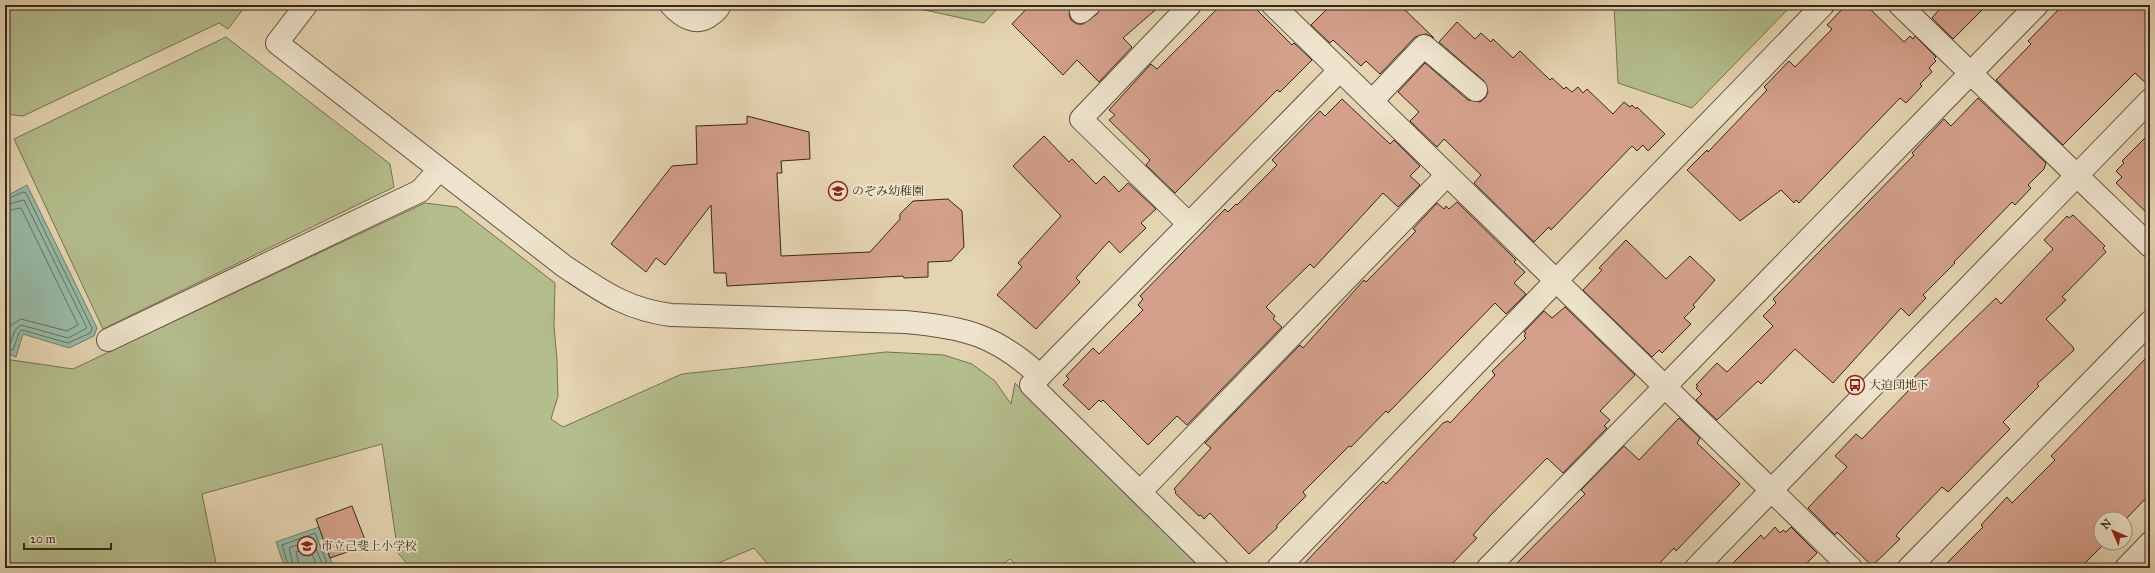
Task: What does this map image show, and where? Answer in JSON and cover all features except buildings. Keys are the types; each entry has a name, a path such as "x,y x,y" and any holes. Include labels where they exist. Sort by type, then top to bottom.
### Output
{"street":[{"path":"306,5 277,43 564,266 611,298 634,307 671,315 906,322 942,325 967,331 988,339 1018,356 1040,376"},
{"path":"671,5 680,14 689,19 701,20 710,16 720,5"},
{"path":"1189,224 1081,119 1190,5"},
{"path":"1274,5 1556,282 1851,568"},
{"path":"1278,568 1823,5"},
{"path":"1900,5 2150,246"},
{"path":"1488,568 2036,5"},
{"path":"1372,101 1424,46 1476,90"},
{"path":"1217,568 1031,385 1340,70"},
{"path":"1696,568 2150,100"},
{"path":"108,340 420,192 439,170"},
{"path":"1140,492 1447,175"},
{"path":"1909,568 2150,322"},
{"path":"2126,568 2150,543"}],"shaded area":[{"path":"5,5 246,5 228,29 219,23 23,116 5,114"},
{"path":"902,5 1001,5 984,23"},
{"path":"1614,5 1792,5 1692,108 1618,83"},
{"path":"226,37 390,164 394,187 103,329 14,139"},
{"path":"425,203 457,207 555,283 554,326 558,396 551,419 563,427 682,374 886,352 944,355 972,364 995,381 1011,404 1015,383 1202,568 1020,568 1010,559 997,568 771,568 754,548 707,568 411,568 398,553 382,444 202,494 217,568 5,568 5,359 73,369"}],"water":[{"path":"27,185 97,328 94,336 69,348 23,334 16,357 5,353 5,197"},
{"path":"319,527 334,568 285,568 276,542"}],"place":[{"name":"のぞみ幼稚園","path":"838,191"},
{"name":"大迫団地下","path":"1855,385"},
{"name":"市立己斐上小学校","path":"307,546"}]}
